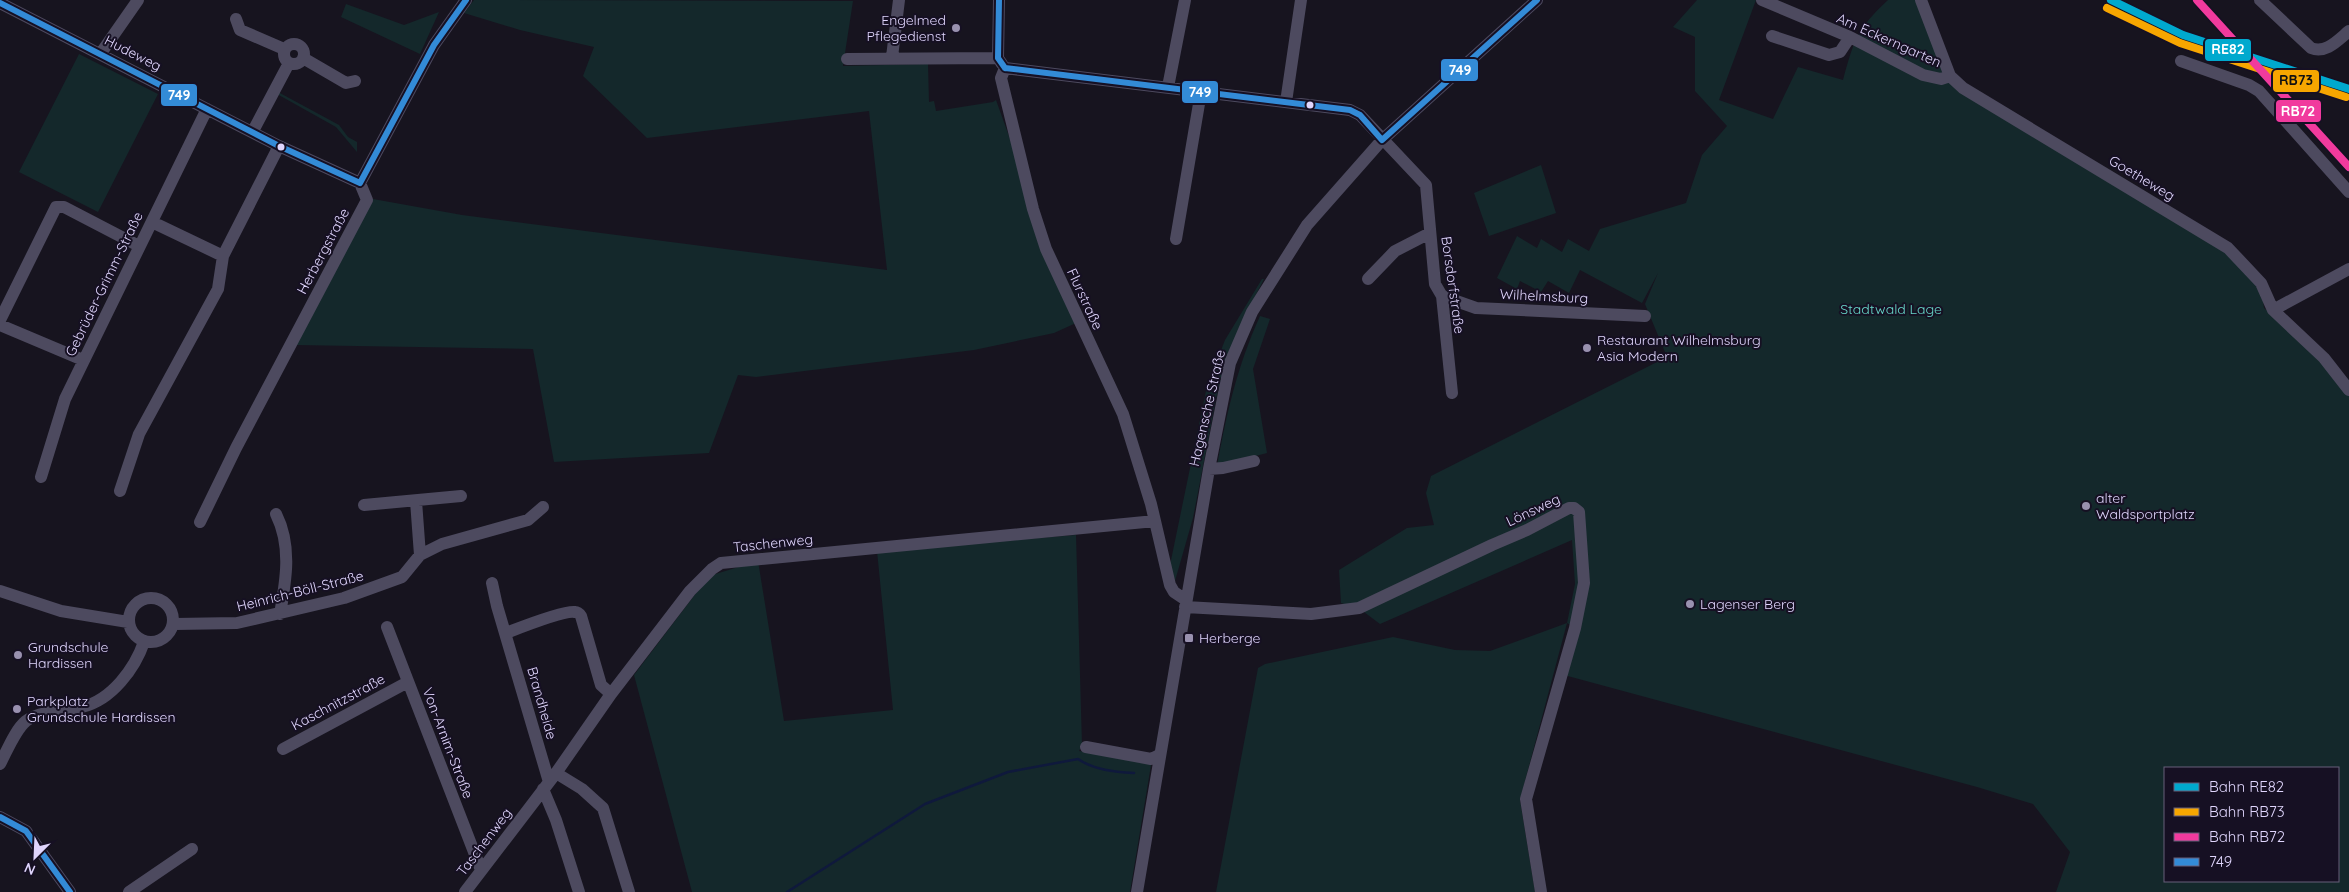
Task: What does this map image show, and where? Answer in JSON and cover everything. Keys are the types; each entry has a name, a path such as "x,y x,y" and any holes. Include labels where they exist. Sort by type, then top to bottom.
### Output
{"street":[{"path":"100,53 138,0"},
{"path":"360,184 434,45 466,0"},
{"path":"892,57 899,0"},
{"name":"Flurstraße","path":"999,0 1001,78 1033,209 1046,249 1123,414 1155,520 1161,554 1170,585 1185,603"},
{"path":"1168,87 1185,0"},
{"path":"1286,102 1301,0"},
{"name":"Hagensche Straße","path":"1137,892 1209,469 1230,364 1252,312 1307,224 1382,140 1537,0"},
{"name":"Am Eckerngarten","path":"1762,0 1850,37 1923,75 1941,79 1950,76"},
{"name":"Goetheweg","path":"1921,0 1950,76 1963,88 2228,248 2261,283 2273,310 2324,358 2349,390"},
{"path":"2260,0 2311,48 2318,50 2328,48 2349,31"},
{"name":"Hudeweg","path":"0,3 280,146 360,184"},
{"path":"236,18 240,30 284,49"},
{"path":"1772,36 1829,55 1840,52 1850,37"},
{"path":"293,43 298,44 304,52 303,58 300,62 289,63 285,60 284,49 293,43"},
{"name":"Borsdorfstraße","path":"847,59 892,57 1001,63 1356,112 1426,185 1435,284 1442,296 1452,393"},
{"path":"303,58 346,83 355,81"},
{"path":"2180,61 2249,85 2259,91 2349,192"},
{"path":"253,132 289,63"},
{"path":"1176,240 1201,92"},
{"name":"Gebrüder-Grimm-Straße","path":"41,478 65,399 138,246 152,222 207,109"},
{"path":"120,492 139,434 218,289 223,256 280,146"},
{"name":"Herbergstraße","path":"200,522 236,448 368,200 360,184"},
{"path":"0,320 56,207 64,207 138,246"},
{"path":"152,222 223,256"},
{"path":"1368,279 1395,251 1430,233"},
{"path":"2273,310 2349,269"},
{"name":"Wilhelmsburg","path":"1442,296 1476,308 1645,316"},
{"path":"0,325 83,360"},
{"path":"1209,469 1224,468 1254,461"},
{"path":"364,505 461,496"},
{"path":"416,501 420,555"},
{"name":"Heinrich-Böll-Straße","path":"175,624 237,623 344,598 402,577 420,555 442,544 464,536 528,520 539,514 543,508"},
{"name":"Lönsweg","path":"1185,603 1311,614 1359,608 1527,530 1569,508 1574,508 1579,512 1584,583 1575,628 1526,798 1541,892"},
{"path":"276,514 285,542 287,572 280,614"},
{"name":"Taschenweg","path":"465,892 549,781 611,694 690,591 712,569 721,563 1155,520"},
{"name":"Brandheide","path":"492,583 497,606 549,781 556,820 578,892"},
{"path":"0,591 61,611 128,622"},
{"path":"154,597 163,600 169,608 175,624 163,639 154,642 144,642 133,634 128,622 138,602 154,597"},
{"path":"506,633 574,611 578,613 581,616 601,686 611,694"},
{"name":"Von-Arnim-Straße","path":"388,627 482,870"},
{"path":"0,764 26,721 57,711 85,706 120,684 135,664 144,642"},
{"name":"Kaschnitzstraße","path":"283,749 408,682"},
{"path":"1086,747 1151,758 1159,756"},
{"path":"549,781 582,789 603,808 630,892"},
{"path":"0,817 26,831 70,892"},
{"path":"129,892 192,849"}],"green space":[{"path":"474,0 853,1 843,66 928,64 929,102 934,101 936,111 996,100 1076,323 1054,333 974,350 756,377 738,375 709,453 554,462 533,349 295,345 373,199 462,215 887,270 869,111 647,138 583,76 594,47 520,30 464,13"},
{"name":"Stadtwald Lage","path":"1697,0 1756,0 1719,100 1773,119 1798,67 1843,80 1854,45 1869,19 1888,0 1917,0 1949,82 2224,249 2261,287 2264,308 2330,364 2349,390 2349,892 2056,892 2070,852 2033,804 1977,787 1564,675 1576,628 1567,623 1575,584 1572,540 1380,624 1360,609 1341,603 1339,570 1407,528 1434,525 1426,493 1431,476 1667,357 1645,304 1658,273 1642,303 1580,270 1569,293 1548,281 1541,292 1520,281 1517,289 1497,278 1517,236 1537,248 1541,239 1562,252 1568,239 1589,251 1600,229 1686,203 1702,155 1727,126 1695,91 1695,37 1673,27"},
{"path":"346,4 404,25 439,12 420,54 341,17"},
{"path":"79,54 158,94 98,212 19,172"},
{"path":"278,92 339,125 348,137 357,142 357,152 336,127 277,94"},
{"path":"1541,165 1556,213 1489,236 1474,193"},
{"path":"1262,279 1264,279 1242,322 1229,353 1217,394 1193,518 1175,581 1170,565 1207,386 1225,340"},
{"path":"1260,316 1270,319 1253,369 1267,453 1217,466 1234,390 1245,353"},
{"path":"1076,535 1082,745 1079,751 1152,759 1130,892 692,892 634,675 709,576 758,561 784,721 893,710 877,551"},
{"path":"1567,623 1520,800 1535,892 1216,892 1258,668 1265,664 1393,637 1455,650 1490,651"}],"waterway":[{"path":"787,892 925,804 1008,772 1078,759 1098,768 1134,773"}],"rail line":[{"name":"RE82","path":"2111,0 2183,35 2349,89"},
{"name":"RB72","path":"2197,0 2349,167"},
{"name":"RB73","path":"2107,8 2180,43 2346,97"}],"transit line":[{"name":"749","path":"360,183 434,45 466,0"},
{"name":"749","path":"999,0 998,58 1005,68"},
{"name":"749","path":"1382,140 1537,0"},
{"name":"749","path":"0,3 279,146 360,183"},
{"name":"749","path":"1005,68 1350,110 1360,115 1382,140"},
{"name":"749","path":"0,817 26,831 70,892"}],"place":[{"name":"Engelmed Pflegedienst","path":"956,28"},
{"name":"Restaurant Wilhelmsburg Asia Modern","path":"1587,348"},
{"name":"alter Waldsportplatz","path":"2086,506"},
{"name":"Lagenser Berg","path":"1690,604"},
{"name":"Herberge","path":"1189,638"},
{"name":"Grundschule Hardissen","path":"18,655"},
{"name":"Parkplatz Grundschule Hardissen","path":"17,709"}]}
